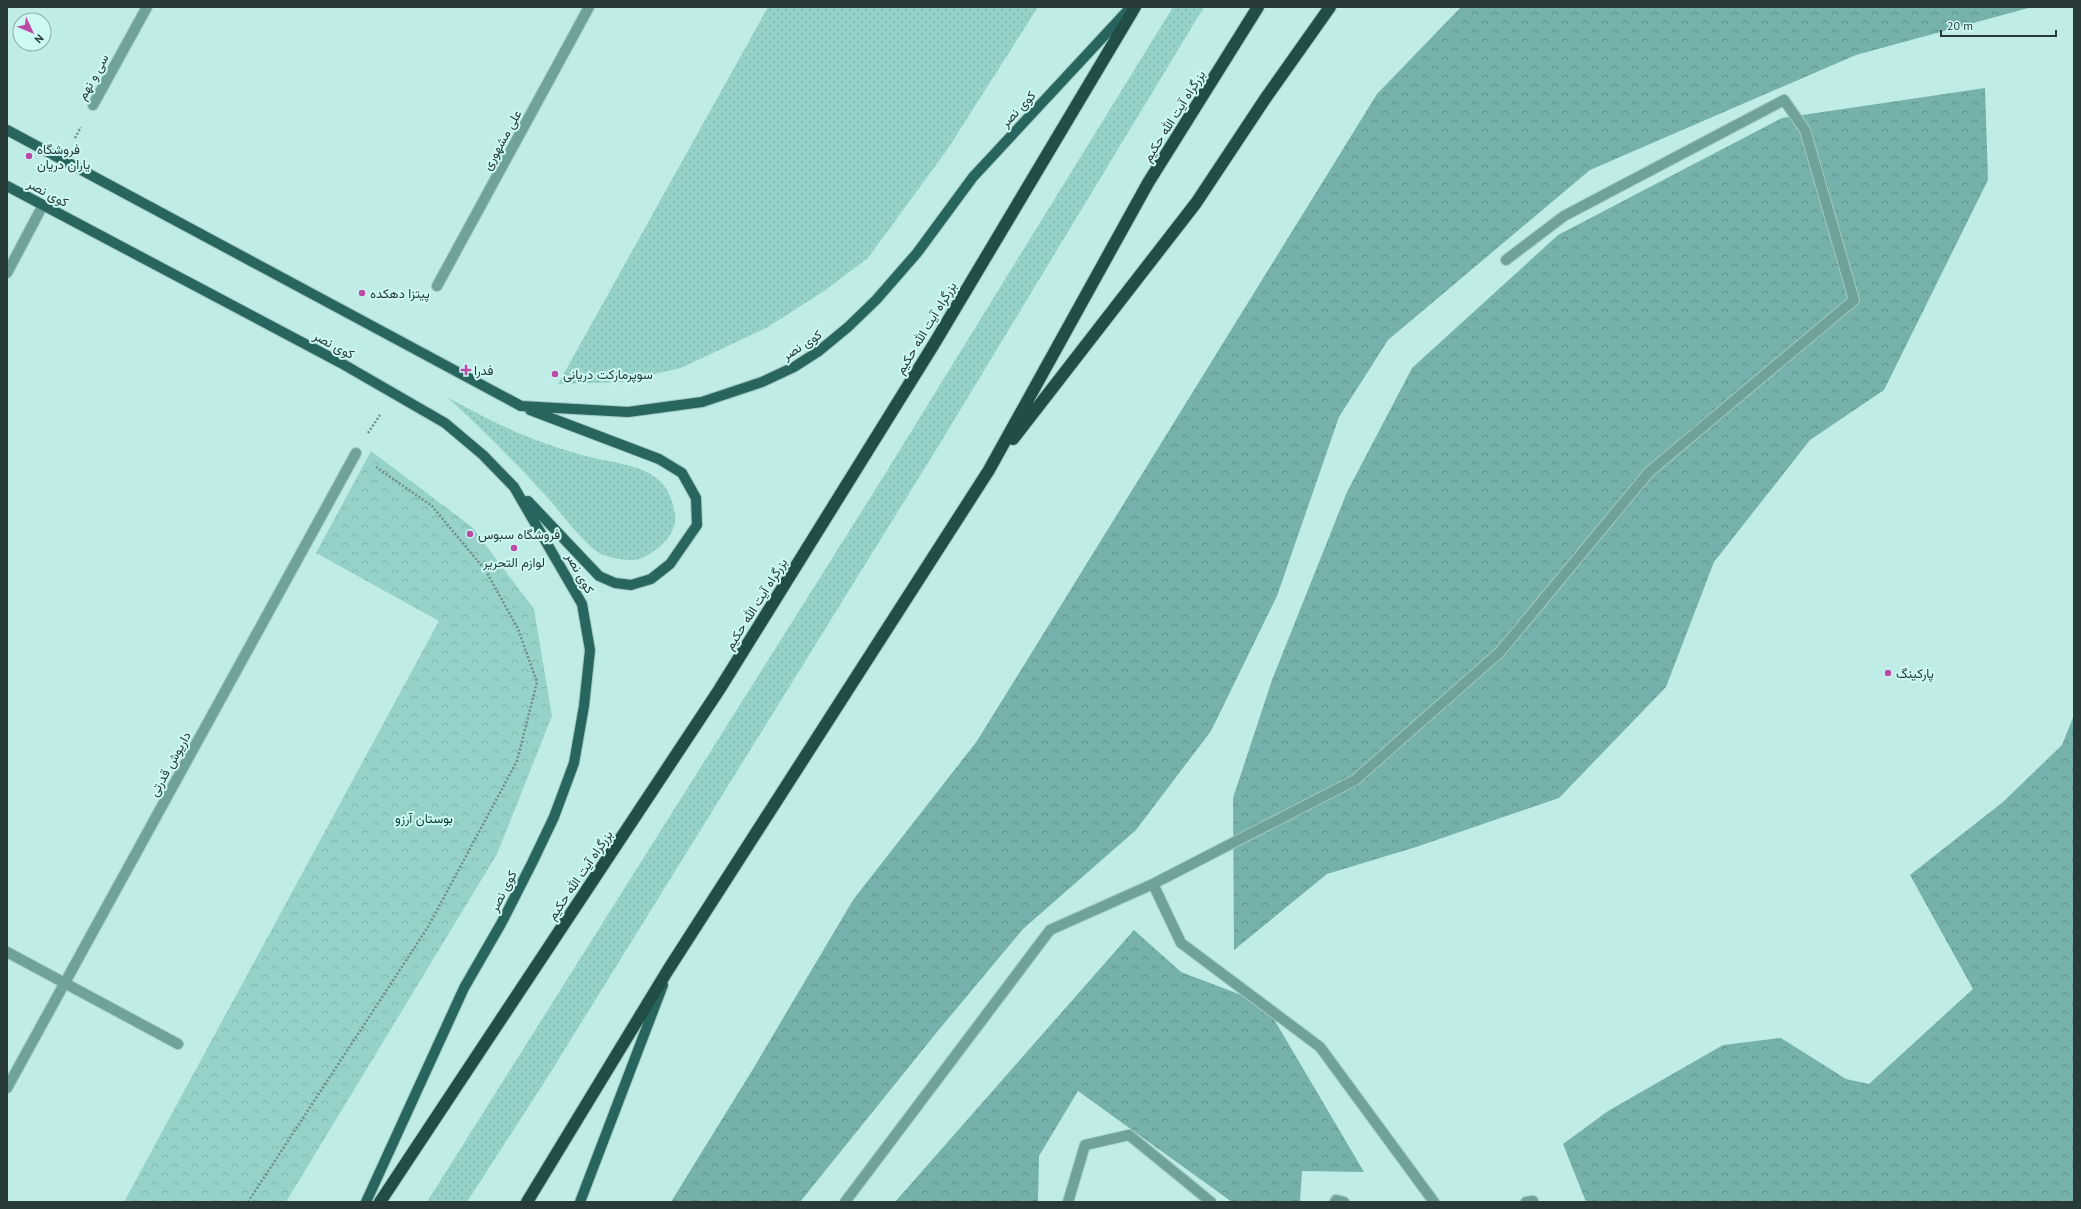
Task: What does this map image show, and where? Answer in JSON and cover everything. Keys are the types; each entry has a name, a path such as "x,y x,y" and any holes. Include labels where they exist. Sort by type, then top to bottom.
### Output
{"highway":[{"name":"بزرگراه آیت الله حکیم","path":"380,1202 723,684 934,344 1135,7"},
{"name":"بزرگراه آیت الله حکیم","path":"527,1202 668,970 989,470 1148,183 1258,7"},
{"path":"989,470 1196,203 1265,99 1330,7"}],"main road":[{"name":"کوی نصر","path":"7,130 521,406 628,412 702,402 762,382 794,367 819,351 848,327 876,300 917,253 973,177 1131,7"},
{"name":"کوی نصر","path":"7,186 394,393 445,423 484,455 514,487 582,604 590,650 584,706 574,763 554,817 502,922 464,988 366,1202"},
{"path":"514,487 599,576 615,583 631,585 651,579 670,564 697,525 696,498 682,473 659,459 521,406"},
{"path":"580,1202 668,970"}],"street":[{"name":"سی و نهم","path":"93,105 147,7"},
{"name":"علی مشهوری","path":"437,286 589,7"},
{"path":"845,1202 1050,930 1153,884 1355,780 1500,652 1649,472 1854,300 1806,130 1784,100 1564,216 1506,260"},
{"path":"7,273 43,205"},
{"name":"داریوش قدرتی","path":"7,1088 356,453"},
{"path":"1153,884 1181,944 1320,1047 1434,1202"},
{"path":"7,952 178,1044"},
{"path":"1068,1202 1085,1145 1129,1135 1211,1202"},
{"path":"1335,1202 1336,1200 1344,1202"}],"path":[{"name":"سی و نهم","path":"63,160 93,105"},
{"path":"248,1202 428,927 517,761 537,682 518,629 486,571 432,506 356,453 394,393"}],"green space":[{"path":"768,7 1038,7 947,150 868,258 824,291 768,327 681,368 621,382 558,384"},
{"path":"1173,7 1204,7 936,450 547,1078 467,1202 427,1202 877,487"},
{"path":"1461,7 2032,7 1856,55 1590,170 1388,340 1339,417 1277,596 1211,731 1136,830 1023,929 937,1032 800,1202 671,1202 753,1069 853,900 977,741 1377,94"},
{"path":"1985,88 1988,180 1884,390 1810,440 1714,562 1666,687 1559,798 1416,847 1327,874 1234,950 1233,798 1272,680 1347,492 1412,368 1558,235 1782,118"},
{"path":"447,397 520,434 554,447 635,467 657,478 665,487 672,499 675,522 670,535 654,551 642,558 626,560 600,554 582,538 509,457"},
{"name":"بوستان آرزو","path":"371,451 472,527 534,609 552,716 497,854 286,1202 124,1202 439,621 316,553"},
{"path":"2074,715 2074,1202 1586,1202 1563,1144 1608,1111 1723,1045 1781,1038 1846,1079 1869,1084 1973,989 1910,875 2003,802 2062,745"},
{"path":"1134,930 1181,972 1265,1004 1364,1172 1302,1171 1300,1202 1232,1202 1078,1091 1039,1156 1038,1202 895,1202"}],"place":[{"name":"فروشگاه یاران دریان","path":"29,156"},
{"name":"پیتزا دهکده","path":"362,293"},
{"name":"فدرا","path":"466,370"},
{"name":"سوپرمارکت دریانی","path":"555,374"},
{"name":"فروشگاه سبوس","path":"470,534"},
{"name":"لوازم التحریر","path":"514,548"},
{"name":"پارکینگ","path":"1888,673"}]}
